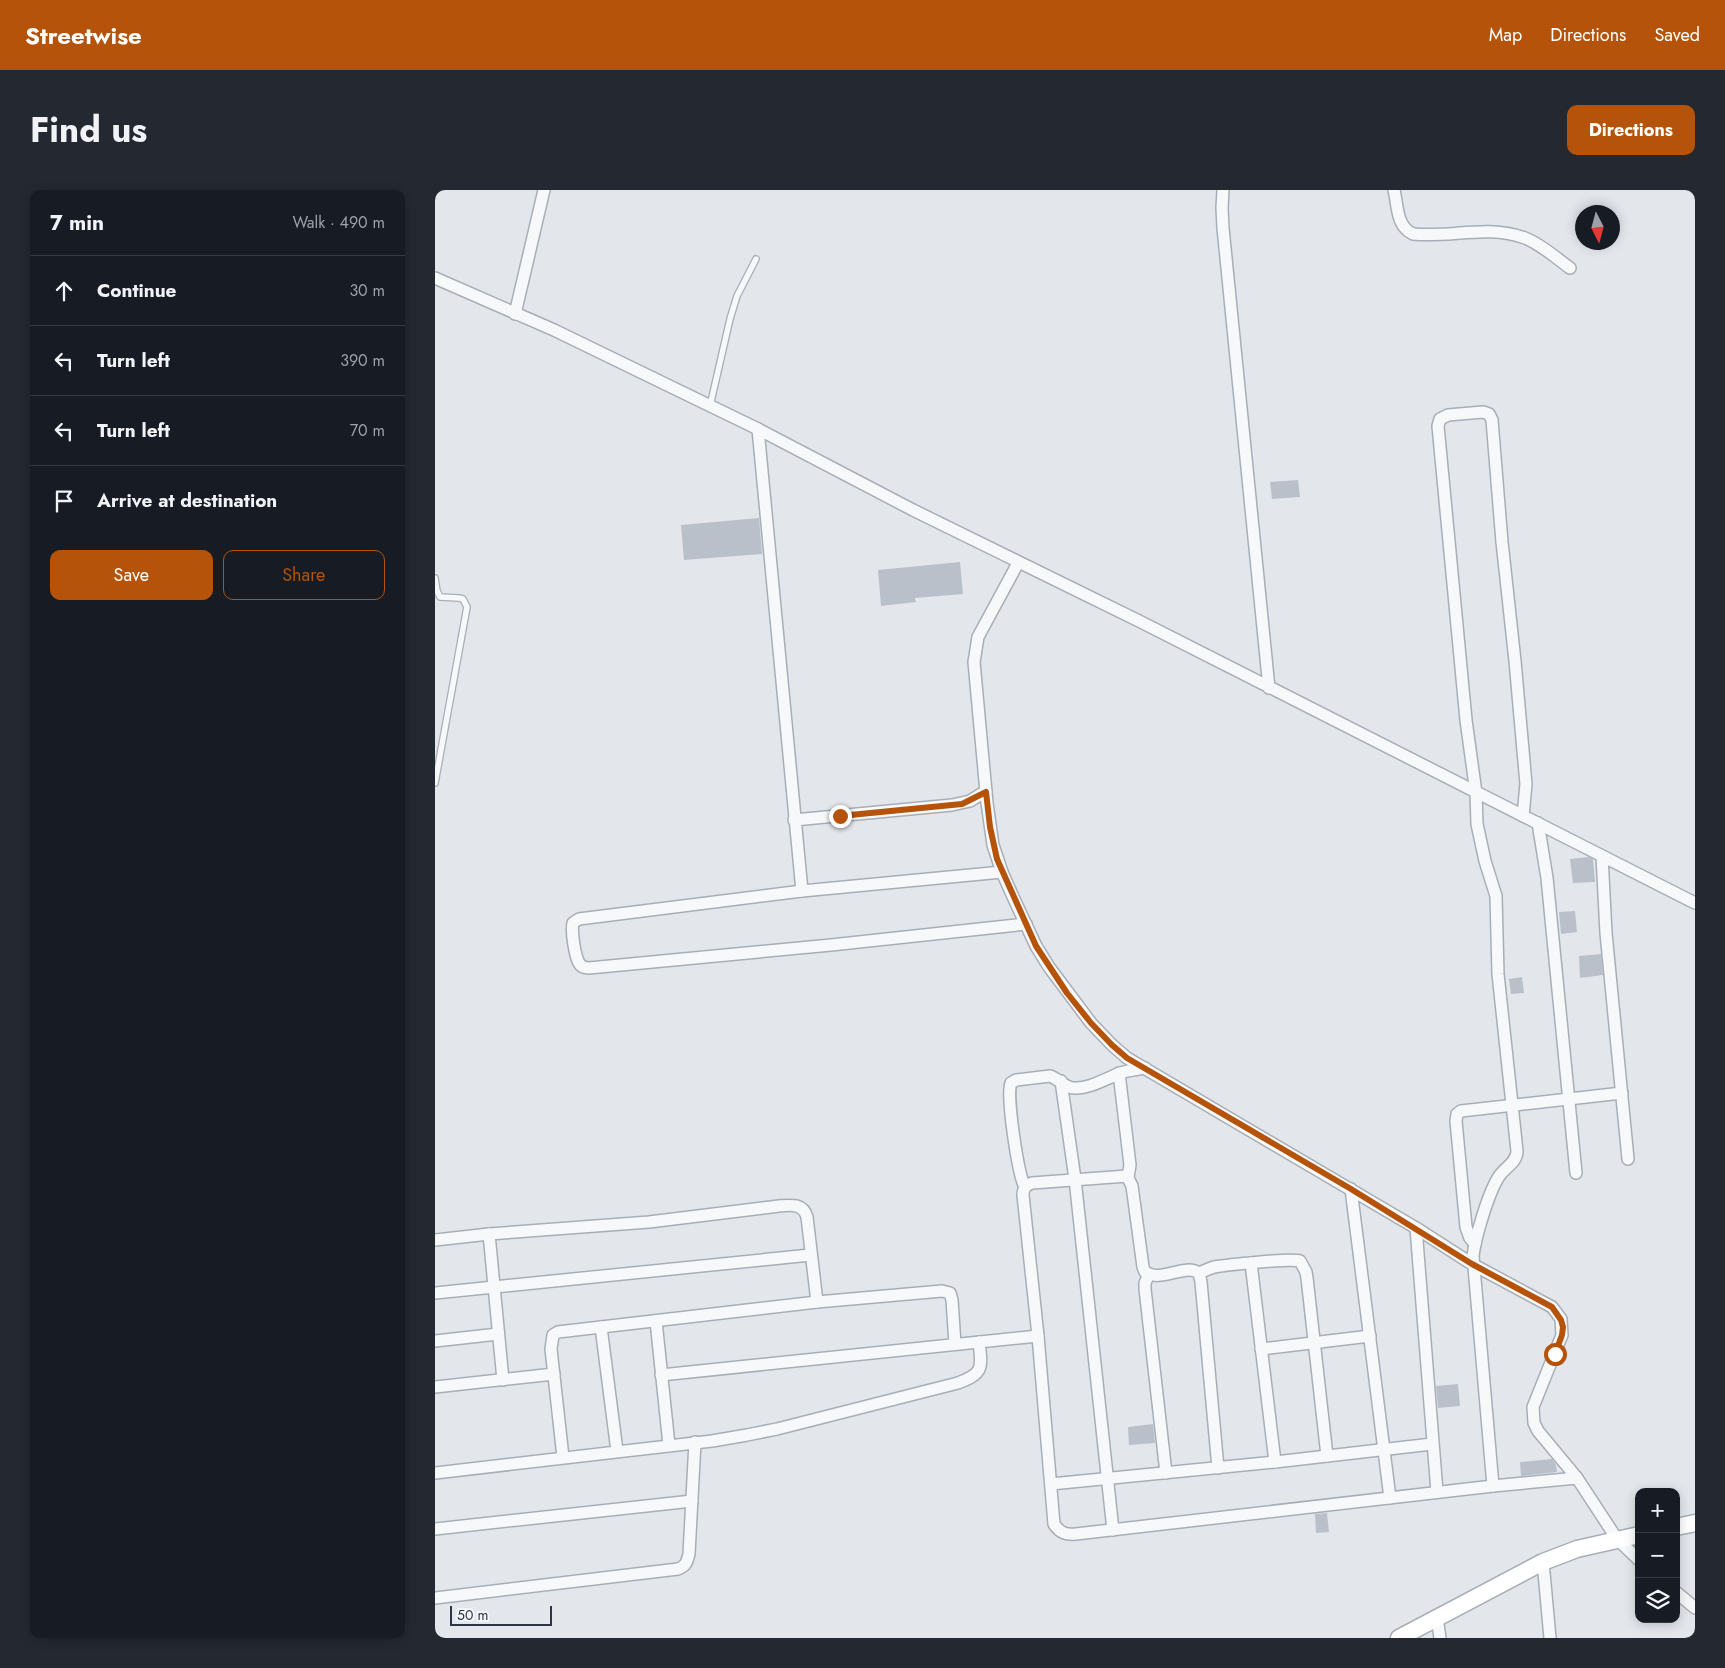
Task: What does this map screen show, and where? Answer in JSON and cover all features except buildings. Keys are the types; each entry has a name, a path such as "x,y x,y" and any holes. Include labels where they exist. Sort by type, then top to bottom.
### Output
{"street":[{"path":"515,314 544,190"},
{"path":"1223,190 1221,208 1269,688"},
{"path":"1394,190 1399,219 1404,228 1413,234 1493,230 1526,238 1570,268"},
{"path":"435,278 554,330 758,429 1018,563 1139,621 1695,903"},
{"path":"1493,1486 1472,1264 1475,1244 1496,1182 1517,1155 1498,974 1496,896 1480,840 1466,720 1438,426 1438,422 1443,416 1483,412 1489,414 1492,420 1526,784 1523,816"},
{"path":"758,429 802,891"},
{"path":"1018,563 983,627 975,647 973,662 993,845 1002,872 1036,946 1091,1023 1127,1058 1351,1189 1472,1264 1552,1307 1561,1320 1562,1335 1536,1397 1532,1414 1538,1431 1577,1478 1617,1539 1635,1556"},
{"path":"794,820 962,804 986,792"},
{"path":"1538,823 1547,878 1576,1173"},
{"path":"1602,856 1607,942 1628,1159"},
{"path":"1002,872 802,891 575,921 572,927 572,935 579,964 583,967 596,968 1026,924"},
{"path":"1145,1068 1119,1073 1089,1086 1078,1088 1070,1088 1055,1078 1045,1076 1016,1080 1009,1086 1020,1172 1025,1187 1023,1195 1038,1336 1054,1524 1058,1531 1068,1535 1437,1492 1577,1478"},
{"path":"1119,1073 1130,1165 1128,1177 1132,1186 1143,1267 1149,1274 1153,1275 1192,1270 1199,1273 1216,1267 1251,1263 1300,1261 1307,1278 1327,1456"},
{"path":"1061,1082 1075,1179 1113,1530"},
{"path":"1475,1244 1470,1238 1467,1227 1457,1114 1461,1111 1622,1093"},
{"path":"1025,1187 1032,1183 1121,1175 1128,1177"},
{"path":"1351,1189 1389,1498"},
{"path":"435,1240 649,1222 794,1205 802,1208 806,1214 817,1302"},
{"path":"1416,1228 1437,1492"},
{"path":"489,1234 503,1380"},
{"path":"435,1293 810,1255"},
{"path":"1251,1263 1275,1462"},
{"path":"1199,1273 1201,1277 1218,1468"},
{"path":"1149,1274 1145,1283 1145,1289 1167,1473"},
{"path":"563,1457 551,1349 553,1335 564,1331 817,1302 943,1291 950,1294 953,1300 955,1344"},
{"path":"656,1321 669,1445"},
{"path":"601,1327 617,1451"},
{"path":"435,1341 499,1334"},
{"path":"661,1375 1038,1336"},
{"path":"1261,1348 1370,1336"},
{"path":"435,1473 695,1442 777,1430 972,1378 978,1373 981,1359 979,1342"},
{"path":"435,1387 553,1374"},
{"path":"435,1598 683,1567 687,1562 689,1554 695,1442"},
{"path":"1051,1484 1433,1444"},
{"path":"435,1529 692,1501"},
{"path":"1680,1526 1695,1523"},
{"path":"1399,1638 1543,1562 1577,1549 1635,1536"},
{"path":"1543,1562 1550,1638"},
{"path":"1680,1595 1695,1608"},
{"path":"1437,1617 1440,1638"}],"lane":[{"path":"710,406 737,296 756,259"},
{"path":"435,578 440,597 463,599 467,607 435,783"}],"route":[{"path":"840,816 962,804 986,792 990,827 997,859 1036,946 1067,993 1112,1045 1127,1058 1351,1189 1472,1264 1552,1307 1558,1314 1563,1327 1555,1354"}]}
